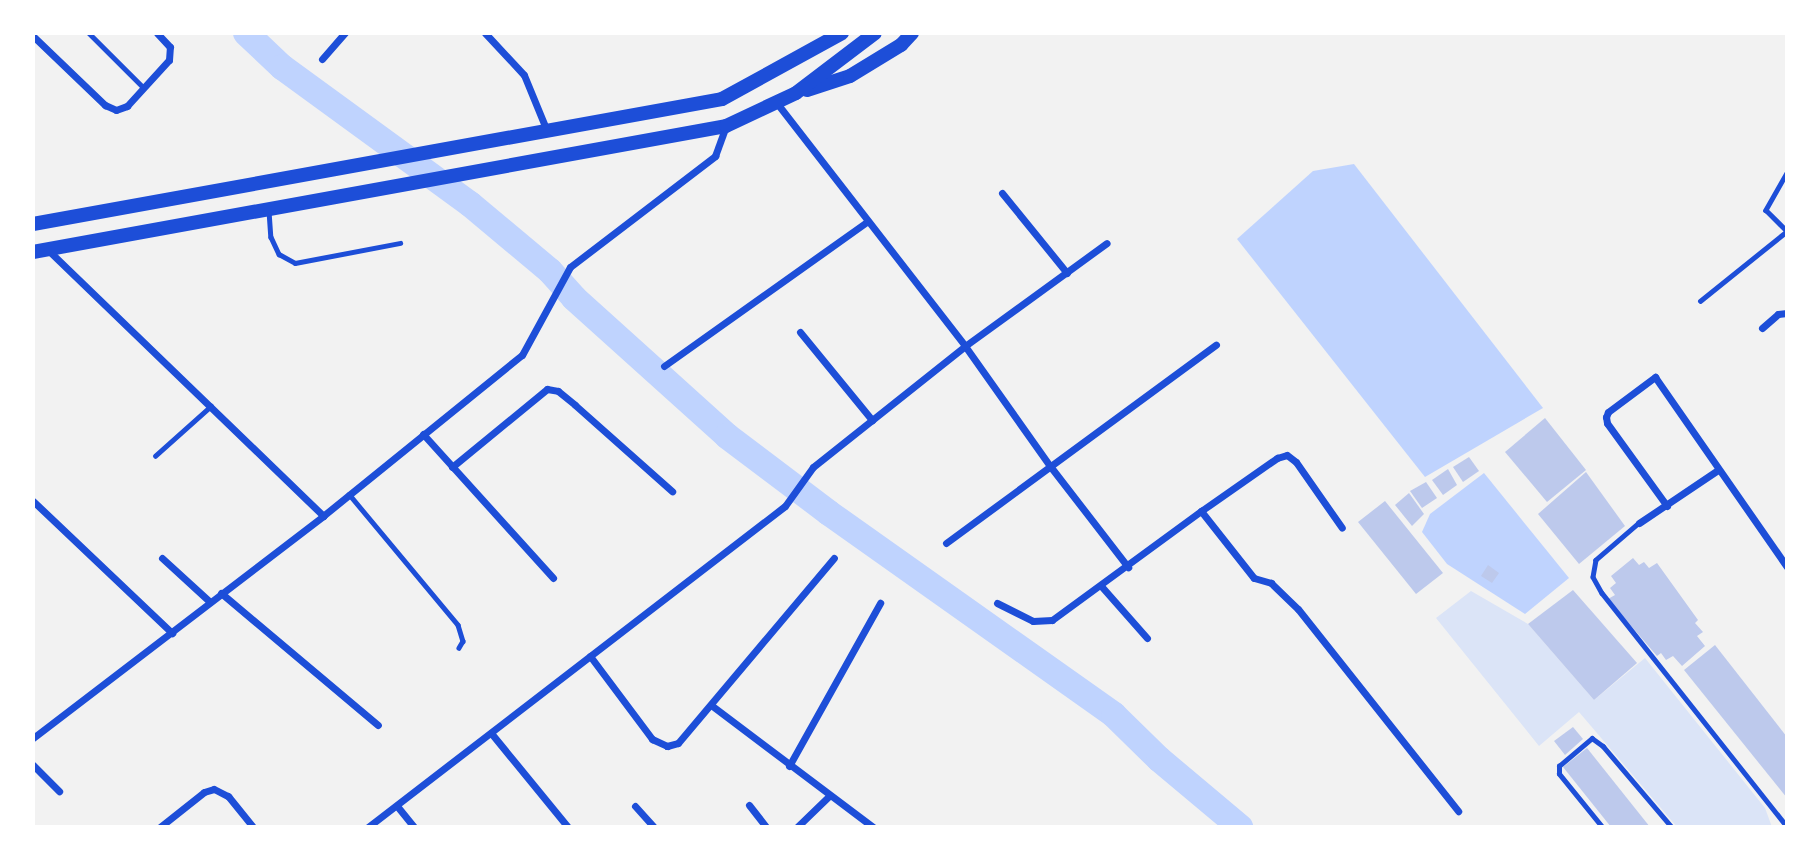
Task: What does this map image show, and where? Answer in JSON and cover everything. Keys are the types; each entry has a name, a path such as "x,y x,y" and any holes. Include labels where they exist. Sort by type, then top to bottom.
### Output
{"main road":[{"path":"794,60 822,33"},
{"path":"33,225 722,99 842,33"},
{"path":"796,93 875,33"},
{"path":"41,251 726,126 796,93 850,76 901,46 912,33"}],"street":[{"path":"33,36 105,105 116,110 127,106 169,60 170,47 158,33"},
{"path":"322,59 345,33"},
{"path":"485,33 524,75 547,132"},
{"path":"775,102 965,346 1050,466 1128,567"},
{"path":"33,738 323,516 522,355 570,267 715,156 726,126"},
{"path":"1002,192 1067,273"},
{"path":"664,366 867,222"},
{"path":"368,827 785,506 813,467 965,346 1107,243"},
{"path":"41,251 211,406 323,516"},
{"path":"1762,328 1778,314 1787,313"},
{"path":"800,332 872,420"},
{"path":"946,543 1216,345"},
{"path":"1667,506 1608,424 1606,417 1608,412 1655,377 1787,567"},
{"path":"452,467 547,389 558,391 672,491"},
{"path":"423,434 553,578"},
{"path":"997,603 1033,621 1052,620 1102,587 1201,511 1277,458 1287,455 1296,462 1342,528"},
{"path":"1639,523 1718,470"},
{"path":"33,501 172,633"},
{"path":"1201,511 1254,578 1271,583 1298,609 1458,811"},
{"path":"162,558 210,602"},
{"path":"590,656 652,739 667,746 678,743 834,558"},
{"path":"1102,587 1147,638"},
{"path":"221,593 378,725"},
{"path":"789,766 880,603"},
{"path":"712,705 789,766 873,827"},
{"path":"491,733 568,827"},
{"path":"33,765 59,791"},
{"path":"160,827 204,792 214,789 228,796 253,827"},
{"path":"797,827 829,796"},
{"path":"748,805 766,827"},
{"path":"397,806 414,827"},
{"path":"635,806 654,827"}],"lane":[{"path":"89,33 144,88"},
{"path":"1700,301 1787,231 1766,210 1787,173"},
{"path":"269,209 271,237 279,254 295,264 400,243"},
{"path":"155,456 211,406"},
{"path":"349,494 458,625 463,641 459,648"},
{"path":"1639,523 1596,559 1593,578 1602,593 1787,826"},
{"path":"1602,827 1559,774 1559,766 1592,738 1672,827"}],"shaded area":[{"path":"1471,591 1528,624 1594,700 1645,658 1765,808 1772,827 1677,827 1579,712 1539,746 1436,618"}],"water":[{"path":"1354,164 1543,408 1425,477 1237,239 1313,171"},
{"path":"1484,473 1569,578 1525,614 1447,564 1422,532 1430,514"}],"building":[{"path":"1545,418 1586,470 1547,502 1505,452"},
{"path":"1469,457 1479,471 1463,482 1453,467"},
{"path":"1448,469 1457,485 1443,495 1432,480"},
{"path":"1586,472 1625,526 1579,564 1538,514"},
{"path":"1426,482 1437,498 1422,508 1410,491"},
{"path":"1409,493 1424,514 1412,526 1395,505"},
{"path":"1385,501 1443,573 1416,594 1358,522"},
{"path":"1633,558 1639,565 1644,562 1649,568 1657,563 1698,620 1695,623 1703,632 1697,636 1705,646 1682,666 1673,656 1666,660 1661,653 1657,656 1608,599 1615,595 1610,588 1616,583 1611,576"},
{"path":"1488,565 1499,573 1492,583 1481,576"},
{"path":"1573,590 1637,663 1594,700 1528,624"},
{"path":"1715,645 1787,737 1787,798 1684,670"},
{"path":"1573,727 1583,739 1565,755 1554,741"},
{"path":"1587,748 1650,827 1611,827 1563,767"}],"waterway":[{"path":"246,33 282,67 470,204 550,271 574,298 727,436 829,513 1114,715 1159,759 1240,827"}]}
